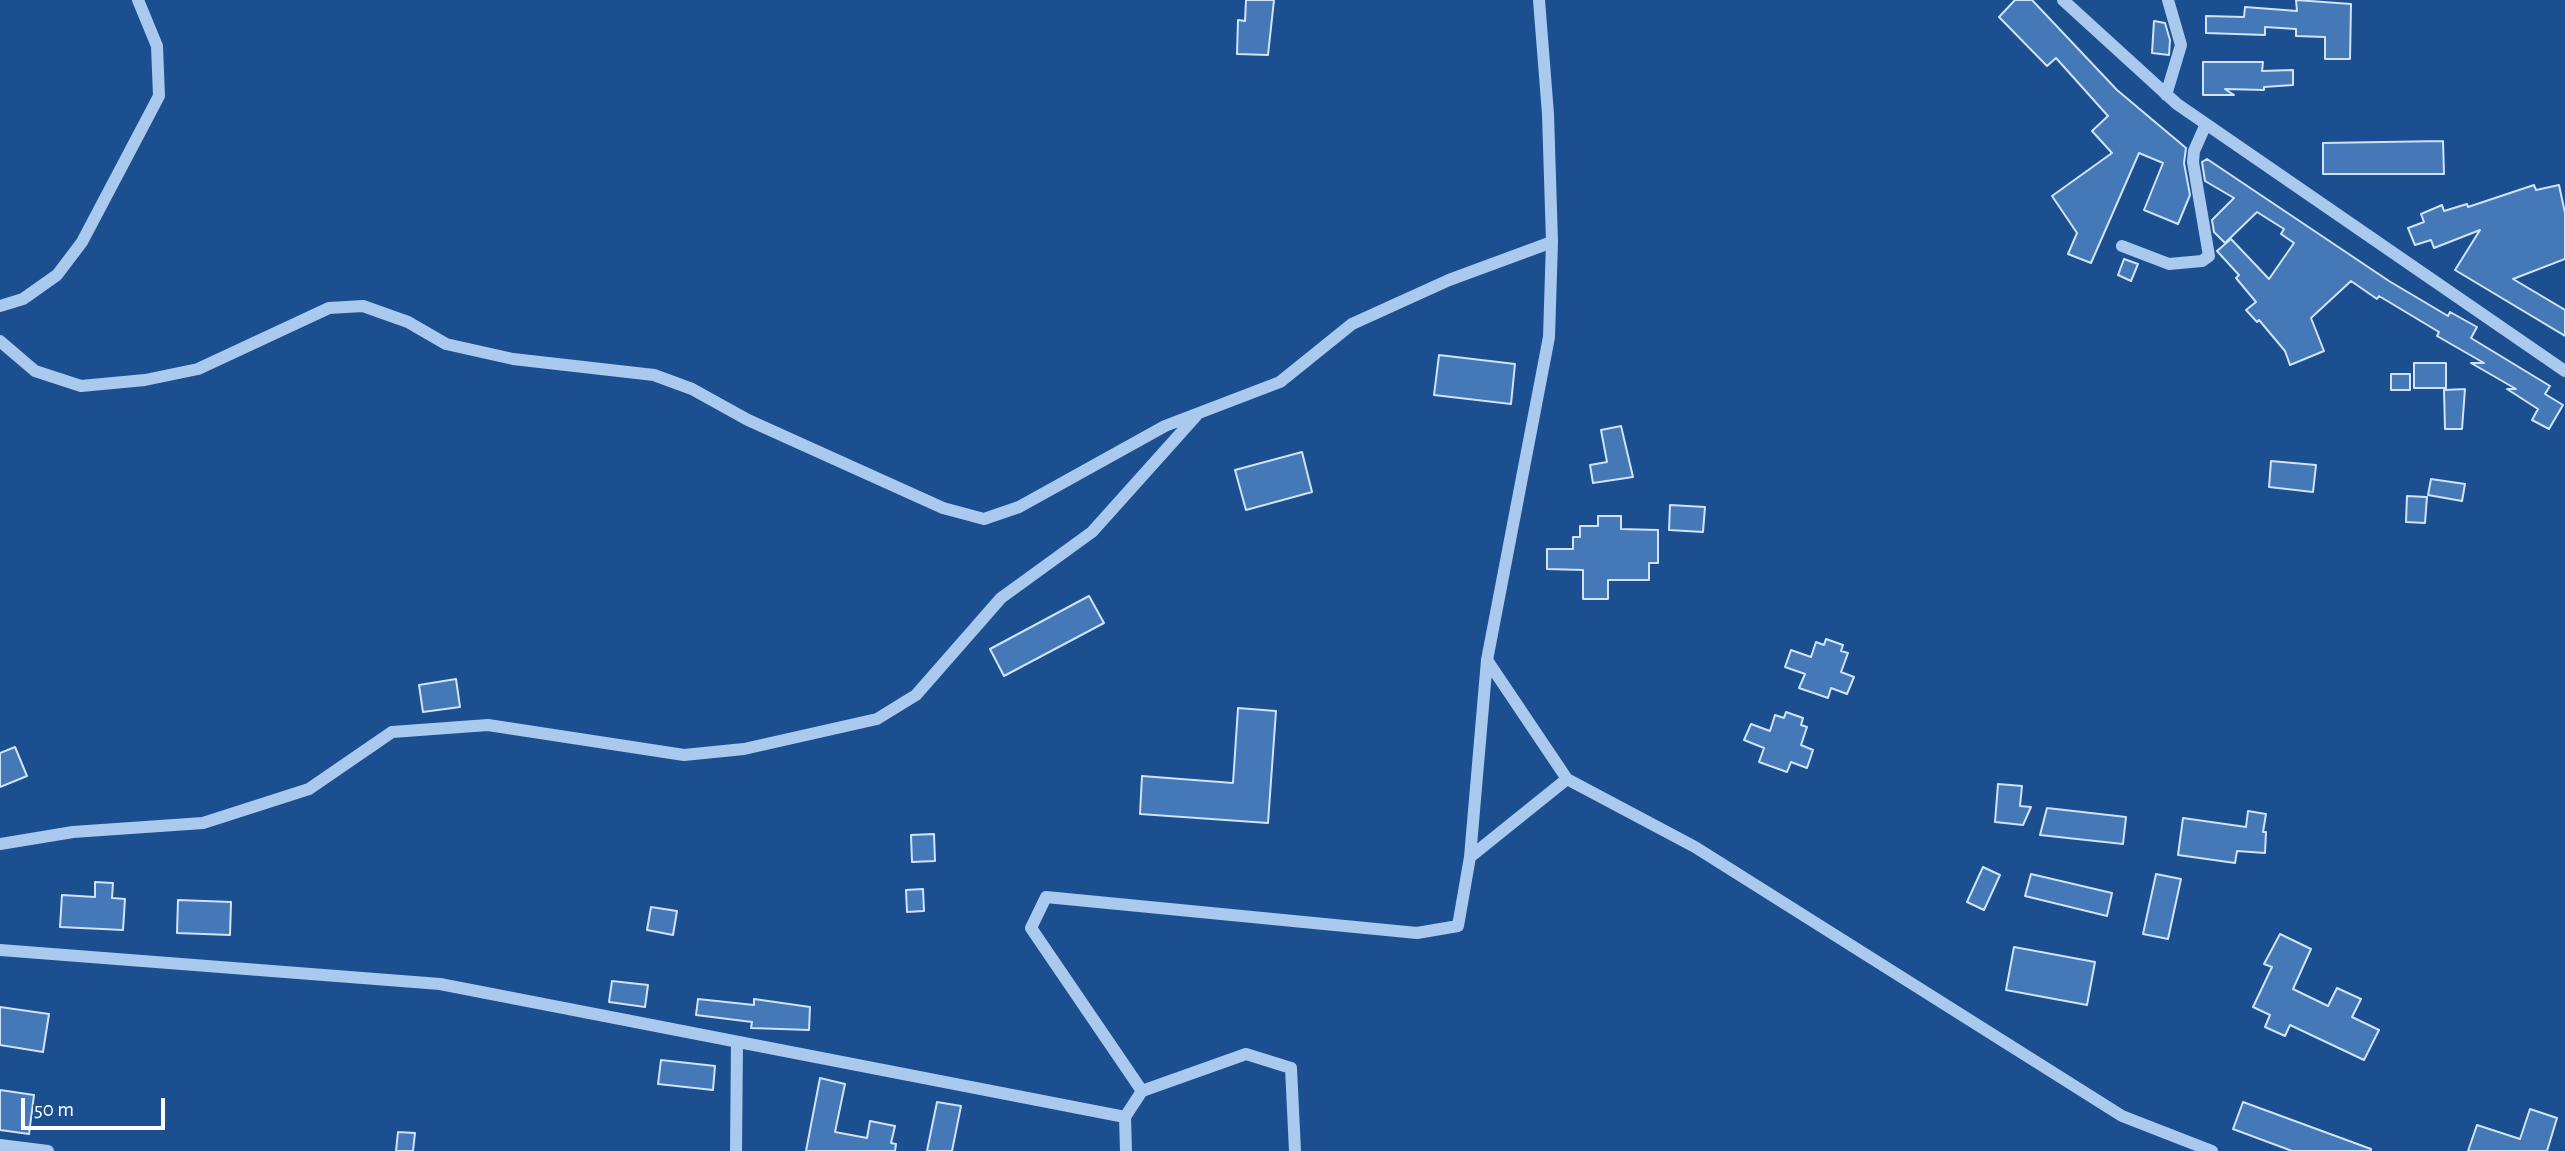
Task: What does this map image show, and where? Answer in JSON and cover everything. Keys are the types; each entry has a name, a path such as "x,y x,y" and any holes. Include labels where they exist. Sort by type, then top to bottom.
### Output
{"street":[{"path":"0,306 23,299 57,275 82,242 159,96 158,47 138,0"},
{"path":"1142,1091 1031,928 1046,897 1417,933 1458,926 1471,857 1487,660 1549,337 1552,242 1548,114 1539,0"},
{"path":"2063,0 2166,95 2565,372"},
{"path":"2166,95 2181,45 2168,0"},
{"path":"2122,246 2169,264 2196,262 2209,256 2193,162 2194,151 2206,124"},
{"path":"0,341 35,371 81,386 145,380 198,369 329,308 363,306 408,322 446,344 513,359 654,375 692,389 748,419 943,509 984,519 1019,507 1165,426 1280,382 1352,324 1449,280 1552,242"},
{"path":"0,844 73,832 203,823 309,789 392,732 488,725 684,755 744,749 877,719 916,695 1001,598 1092,532 1153,460 1199,413"},
{"path":"1487,660 1567,779 1695,847 2122,1116 2212,1151"},
{"path":"1471,857 1567,779"},
{"path":"0,950 440,984 1125,1117"},
{"path":"736,1151 737,1042"},
{"path":"1126,1151 1125,1117 1142,1091 1246,1054 1291,1068 1295,1151"},
{"path":"0,1144 48,1151"}],"building":[{"path":"1246,0 1274,0 1268,55 1237,54 1238,20 1245,21"},
{"path":"2015,0 2032,0 2117,90 2186,148 2184,163 2190,195 2178,224 2144,210 2163,163 2139,153 2091,263 2068,254 2077,233 2052,196 2112,153 2092,131 2108,116 2056,58 2047,66 1999,17"},
{"path":"2296,0 2351,4 2350,59 2325,59 2325,37 2296,36 2296,29 2265,27 2265,35 2206,33 2206,16 2244,17 2245,7 2297,11"},
{"path":"2154,21 2165,23 2170,40 2169,55 2152,53"},
{"path":"2203,62 2263,62 2262,71 2293,70 2293,85 2264,87 2264,90 2225,89 2234,95 2203,95"},
{"path":"2443,141 2444,174 2323,174 2323,143"},
{"path":"2207,159 2389,281 2448,316 2450,312 2477,327 2471,338 2550,386 2545,394 2563,405 2549,429 2532,420 2538,409 2507,389 2516,389 2471,363 2484,363 2437,336 2439,332 2379,296 2377,299 2351,281 2311,318 2324,351 2290,365 2285,351 2259,320 2257,322 2246,310 2256,302 2236,278 2239,275 2217,251 2231,239 2269,279 2294,243 2281,234 2284,229 2257,212 2225,243 2214,232 2212,220 2234,198 2205,181 2202,162"},
{"path":"2534,185 2536,190 2559,185 2565,213 2565,259 2513,279 2565,310 2565,336 2455,270 2480,230 2434,248 2431,240 2415,245 2408,228 2424,222 2421,214 2442,205 2444,211 2467,204 2468,207"},
{"path":"2124,259 2138,264 2131,281 2118,275"},
{"path":"1439,355 1515,364 1511,404 1434,395"},
{"path":"2414,363 2446,363 2446,388 2414,388"},
{"path":"2391,374 2410,374 2410,390 2391,390"},
{"path":"2465,389 2462,429 2445,429 2444,390"},
{"path":"1621,426 1633,477 1593,483 1590,465 1607,462 1601,430"},
{"path":"1302,452 1312,492 1246,510 1235,470"},
{"path":"2271,461 2316,465 2313,492 2269,487"},
{"path":"2431,479 2465,484 2462,501 2428,495"},
{"path":"2407,496 2427,497 2425,523 2406,522"},
{"path":"1670,505 1705,507 1703,532 1669,530"},
{"path":"1598,516 1621,516 1621,529 1658,530 1658,563 1649,563 1649,580 1608,580 1608,599 1583,599 1583,570 1547,569 1547,549 1573,549 1573,537 1580,537 1580,526 1598,526"},
{"path":"1089,596 1104,623 1004,676 990,649"},
{"path":"1826,639 1843,645 1841,651 1848,653 1841,672 1854,677 1847,694 1831,688 1828,698 1799,688 1805,674 1785,667 1791,650 1811,657 1816,642 1824,645"},
{"path":"456,679 460,707 423,712 419,685"},
{"path":"1238,708 1276,711 1268,823 1140,814 1142,776 1233,783"},
{"path":"1786,712 1803,718 1801,725 1807,727 1801,745 1813,750 1807,768 1791,762 1787,772 1759,762 1764,748 1744,740 1751,724 1770,731 1775,715 1784,718"},
{"path":"15,747 27,776 0,787 0,753"},
{"path":"1998,784 2022,786 2020,806 2031,807 2023,825 1995,822"},
{"path":"2047,808 2126,817 2123,844 2040,835"},
{"path":"2248,811 2266,814 2263,832 2266,832 2265,853 2237,851 2235,863 2178,855 2183,818 2246,827"},
{"path":"934,834 935,861 912,862 911,835"},
{"path":"1983,867 2000,875 1984,910 1967,902"},
{"path":"2031,874 2112,893 2107,916 2025,896"},
{"path":"2156,874 2181,879 2168,939 2143,934"},
{"path":"95,882 113,883 112,898 125,899 123,930 60,927 62,895 95,897"},
{"path":"923,889 924,911 907,912 906,890"},
{"path":"178,900 231,902 230,935 177,933"},
{"path":"651,907 677,911 673,935 647,930"},
{"path":"2280,934 2311,949 2293,989 2328,1006 2337,988 2361,999 2352,1017 2379,1030 2364,1060 2290,1025 2285,1036 2265,1027 2270,1015 2253,1007 2272,967 2264,964"},
{"path":"2014,947 2095,962 2087,1005 2006,990"},
{"path":"612,981 648,985 645,1007 609,1002"},
{"path":"698,999 754,1005 754,999 810,1007 809,1030 751,1028 752,1022 696,1015"},
{"path":"0,1007 49,1014 43,1052 0,1045"},
{"path":"661,1060 715,1066 713,1090 658,1084"},
{"path":"820,1078 845,1084 835,1132 867,1138 870,1121 895,1126 891,1143 896,1144 895,1151 806,1151"},
{"path":"0,1090 34,1095 29,1134 0,1130"},
{"path":"937,1102 961,1106 952,1151 927,1151"},
{"path":"2243,1102 2371,1151 2292,1151 2233,1129"},
{"path":"2530,1109 2557,1118 2547,1151 2468,1151 2477,1125 2520,1139"},
{"path":"398,1132 415,1133 413,1151 396,1151"}]}
